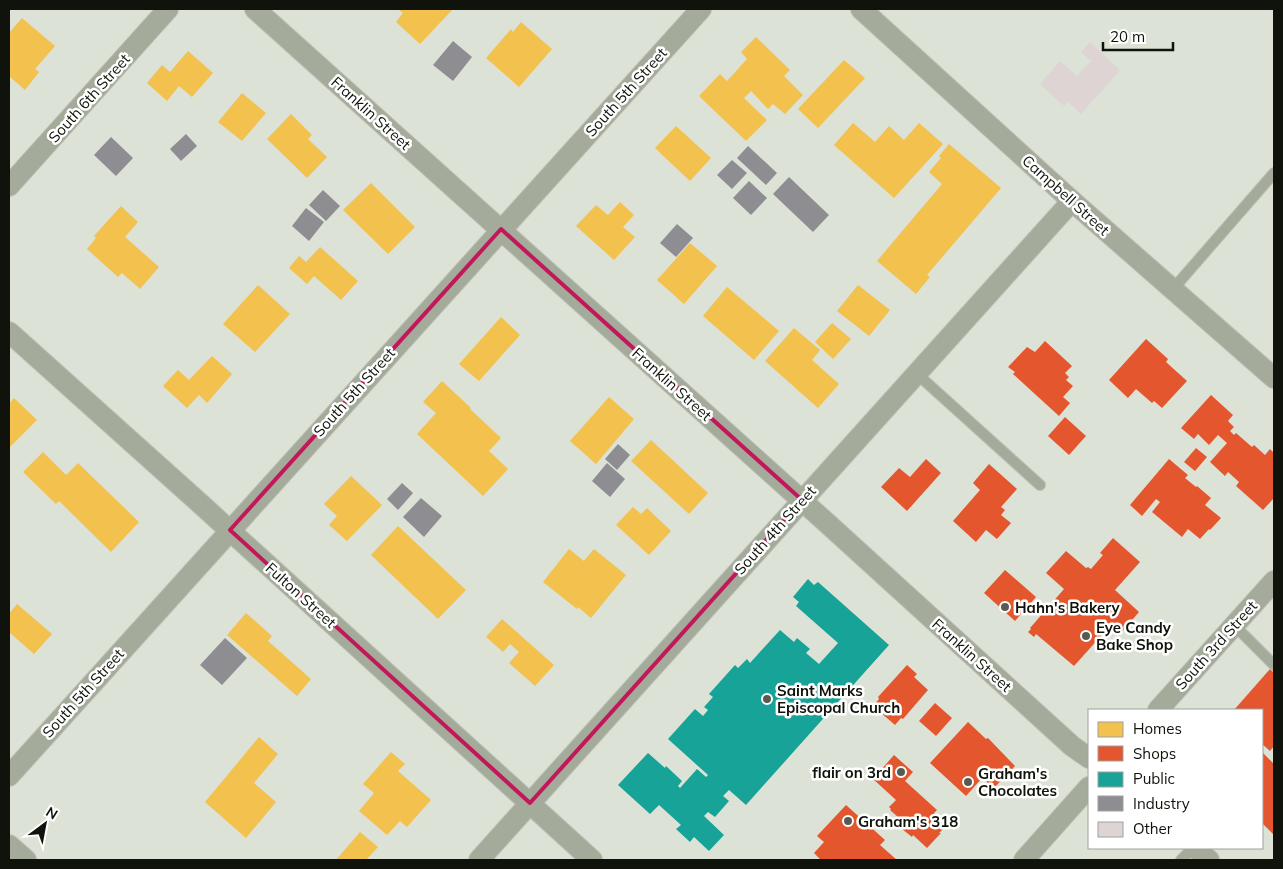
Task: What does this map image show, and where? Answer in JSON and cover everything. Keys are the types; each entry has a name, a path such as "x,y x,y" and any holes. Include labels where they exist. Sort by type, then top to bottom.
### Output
{"street":[{"name":"South 6th Street","path":"9,186 168,9"},
{"name":"Franklin Street","path":"255,9 802,500 1072,746 1088,757"},
{"name":"South 5th Street","path":"9,776 700,9"},
{"name":"Campbell Street","path":"860,9 1072,201 1274,378"},
{"name":"South 4th Street","path":"479,860 1072,201"},
{"name":"Fulton Street","path":"9,332 230,530 592,860"},
{"name":"South 3rd Street","path":"1159,709 1274,580"},
{"path":"1024,860 1088,788"},
{"path":"9,845 26,860"},
{"path":"1195,849 1209,860"}],"lane":[{"path":"1173,289 1274,173"},
{"path":"916,373 1040,485"},
{"path":"1234,625 1274,665"},
{"path":"1181,860 1193,849"}],"highlighted area":[{"path":"501,229 802,500 530,803 230,530"}],"building: Homes":[{"path":"398,9 453,9 420,44 396,22 403,13"},
{"path":"22,18 55,46 35,69 39,72 25,90 9,76 9,33"},
{"path":"521,22 552,49 519,87 486,58 511,29 513,32"},
{"path":"756,37 790,70 784,76 803,95 785,114 773,104 768,109 751,91 744,98 767,120 746,141 699,96 720,74 727,81 747,59 741,52"},
{"path":"188,51 213,73 192,97 179,86 167,101 147,83 162,65 170,72"},
{"path":"844,60 865,78 818,128 798,109"},
{"path":"242,93 266,113 242,141 218,122"},
{"path":"291,114 312,135 308,139 327,157 307,178 267,139"},
{"path":"853,123 875,142 889,126 904,140 919,123 943,144 894,198 834,145"},
{"path":"676,126 711,158 690,181 655,148"},
{"path":"949,144 1001,188 927,275 930,277 916,294 877,261 942,184 929,172 941,158 939,156"},
{"path":"371,183 415,227 388,254 343,210"},
{"path":"620,202 634,215 623,227 635,237 614,260 576,226 596,205 608,215"},
{"path":"121,206 138,222 125,237 159,267 140,289 122,273 118,277 87,249 96,238 94,236"},
{"path":"690,243 717,266 684,304 657,280"},
{"path":"320,247 358,281 341,300 314,276 307,284 289,268 299,256 306,262"},
{"path":"258,285 290,314 255,352 223,324"},
{"path":"858,285 890,310 869,336 837,311"},
{"path":"727,287 779,331 754,360 703,316"},
{"path":"501,317 520,335 479,381 459,364"},
{"path":"832,323 851,339 833,359 815,342"},
{"path":"794,328 820,350 812,360 839,384 818,408 765,361"},
{"path":"212,356 232,374 207,403 199,395 187,408 163,386 178,370 189,380"},
{"path":"442,381 501,438 489,451 508,469 483,496 417,434 436,413 423,402"},
{"path":"609,397 634,419 596,464 570,441"},
{"path":"14,398 37,420 9,448 9,404"},
{"path":"651,440 708,493 689,514 631,461"},
{"path":"43,452 66,475 78,463 139,522 111,552 59,501 56,504 23,472"},
{"path":"351,476 382,505 347,541 329,525 337,516 324,504"},
{"path":"633,507 641,514 647,508 671,531 649,555 616,525"},
{"path":"398,526 466,590 438,619 371,555"},
{"path":"569,549 584,561 594,549 626,575 591,618 543,582"},
{"path":"17,604 52,634 34,654 9,632 9,614"},
{"path":"246,613 272,636 268,641 311,679 297,696 227,635"},
{"path":"502,619 554,665 535,686 509,663 519,652 510,644 503,652 486,637"},
{"path":"259,737 278,754 254,783 276,802 246,838 205,802"},
{"path":"391,752 405,764 398,771 431,800 407,827 400,821 387,835 359,811 374,793 363,784"},
{"path":"360,832 378,847 366,860 336,860"}],"building: Shops":[{"path":"1146,339 1168,359 1166,362 1187,381 1162,408 1154,401 1152,403 1136,389 1128,398 1109,380"},
{"path":"1045,341 1072,366 1065,373 1069,377 1066,380 1073,386 1063,397 1070,403 1059,416 1013,374 1015,372 1008,367 1027,347 1035,352"},
{"path":"1211,395 1233,415 1228,421 1234,427 1230,431 1234,435 1236,433 1265,455 1270,449 1274,453 1274,498 1263,510 1236,486 1239,482 1228,472 1225,476 1210,462 1227,443 1218,435 1209,445 1198,434 1194,439 1181,428"},
{"path":"1065,417 1086,436 1069,455 1048,436"},
{"path":"1196,448 1207,457 1195,471 1184,462"},
{"path":"926,459 941,473 907,511 881,487 899,468 910,477"},
{"path":"1169,459 1188,475 1185,478 1211,498 1205,505 1221,518 1200,539 1188,529 1182,537 1152,512 1160,502 1156,499 1142,516 1130,505"},
{"path":"989,464 1017,489 1001,507 1005,510 1001,515 1011,523 997,539 986,530 976,542 953,521 980,490 973,483"},
{"path":"1113,538 1140,562 1115,590 1139,612 1120,634 1110,626 1074,666 1036,634 1034,637 1028,632 1064,589 1046,573 1066,551 1086,568 1091,569 1103,555 1100,553"},
{"path":"1005,570 1036,597 1015,621 984,593"},
{"path":"907,665 917,674 914,677 928,690 903,719 901,718 895,725 873,706 879,699 878,697"},
{"path":"1270,669 1274,673 1274,746 1270,751 1263,745 1263,709 1235,709"},
{"path":"935,703 952,718 936,736 919,721"},
{"path":"968,722 986,739 988,738 1015,766 994,788 982,778 966,796 930,763"},
{"path":"1263,753 1274,764 1274,835 1263,824"},
{"path":"894,755 913,772 905,781 937,810 934,813 944,821 942,823 946,826 927,848 913,835 912,837 902,829 904,827 901,824 904,820 899,818 889,807 896,800 873,779"},
{"name":"Graham's 318","path":"846,805 885,840 880,845 897,860 821,860 814,853 824,842 817,836"}],"building: Public":[{"path":"808,579 814,585 818,582 889,645 746,805 729,790 723,796 729,801 715,817 708,812 704,816 724,835 709,851 694,837 690,842 676,829 681,825 659,805 650,814 618,785 648,753 682,781 678,786 680,788 697,769 706,777 708,775 668,739 695,709 703,716 708,710 704,707 713,697 709,694 735,665 738,668 747,659 750,663 780,630 794,642 797,638 810,649 806,653 819,664 838,643 796,606 799,602 793,597"}],"building: Industry":[{"path":"453,41 472,57 453,81 433,65"},
{"path":"186,134 197,146 181,161 170,149"},
{"path":"111,137 133,158 116,176 94,155"},
{"path":"748,146 777,173 766,185 737,158"},
{"path":"732,160 747,173 732,189 717,175"},
{"path":"789,177 829,215 813,232 773,194"},
{"path":"749,181 767,198 751,215 733,198"},
{"path":"323,190 340,206 326,221 309,205"},
{"path":"306,208 324,222 309,241 292,226"},
{"path":"677,224 693,238 676,257 660,243"},
{"path":"618,444 630,455 617,470 605,459"},
{"path":"607,463 625,479 610,497 592,481"},
{"path":"402,483 413,493 398,510 387,499"},
{"path":"421,498 442,516 424,537 403,517"},
{"path":"225,638 247,658 222,685 200,665"}],"building: Other":[{"path":"1090,42 1120,70 1081,114 1068,102 1064,106 1040,84 1060,61 1077,76 1091,61 1081,52"}],"place":[{"name":"Hahn's Bakery","path":"1005,607"},
{"name":"Eye Candy Bake Shop","path":"1086,636"},
{"name":"Saint Marks Episcopal Church","path":"767,699"},
{"name":"flair on 3rd","path":"901,772"},
{"name":"Graham's Chocolates","path":"968,782"},
{"name":"Graham's 318","path":"848,821"}]}
